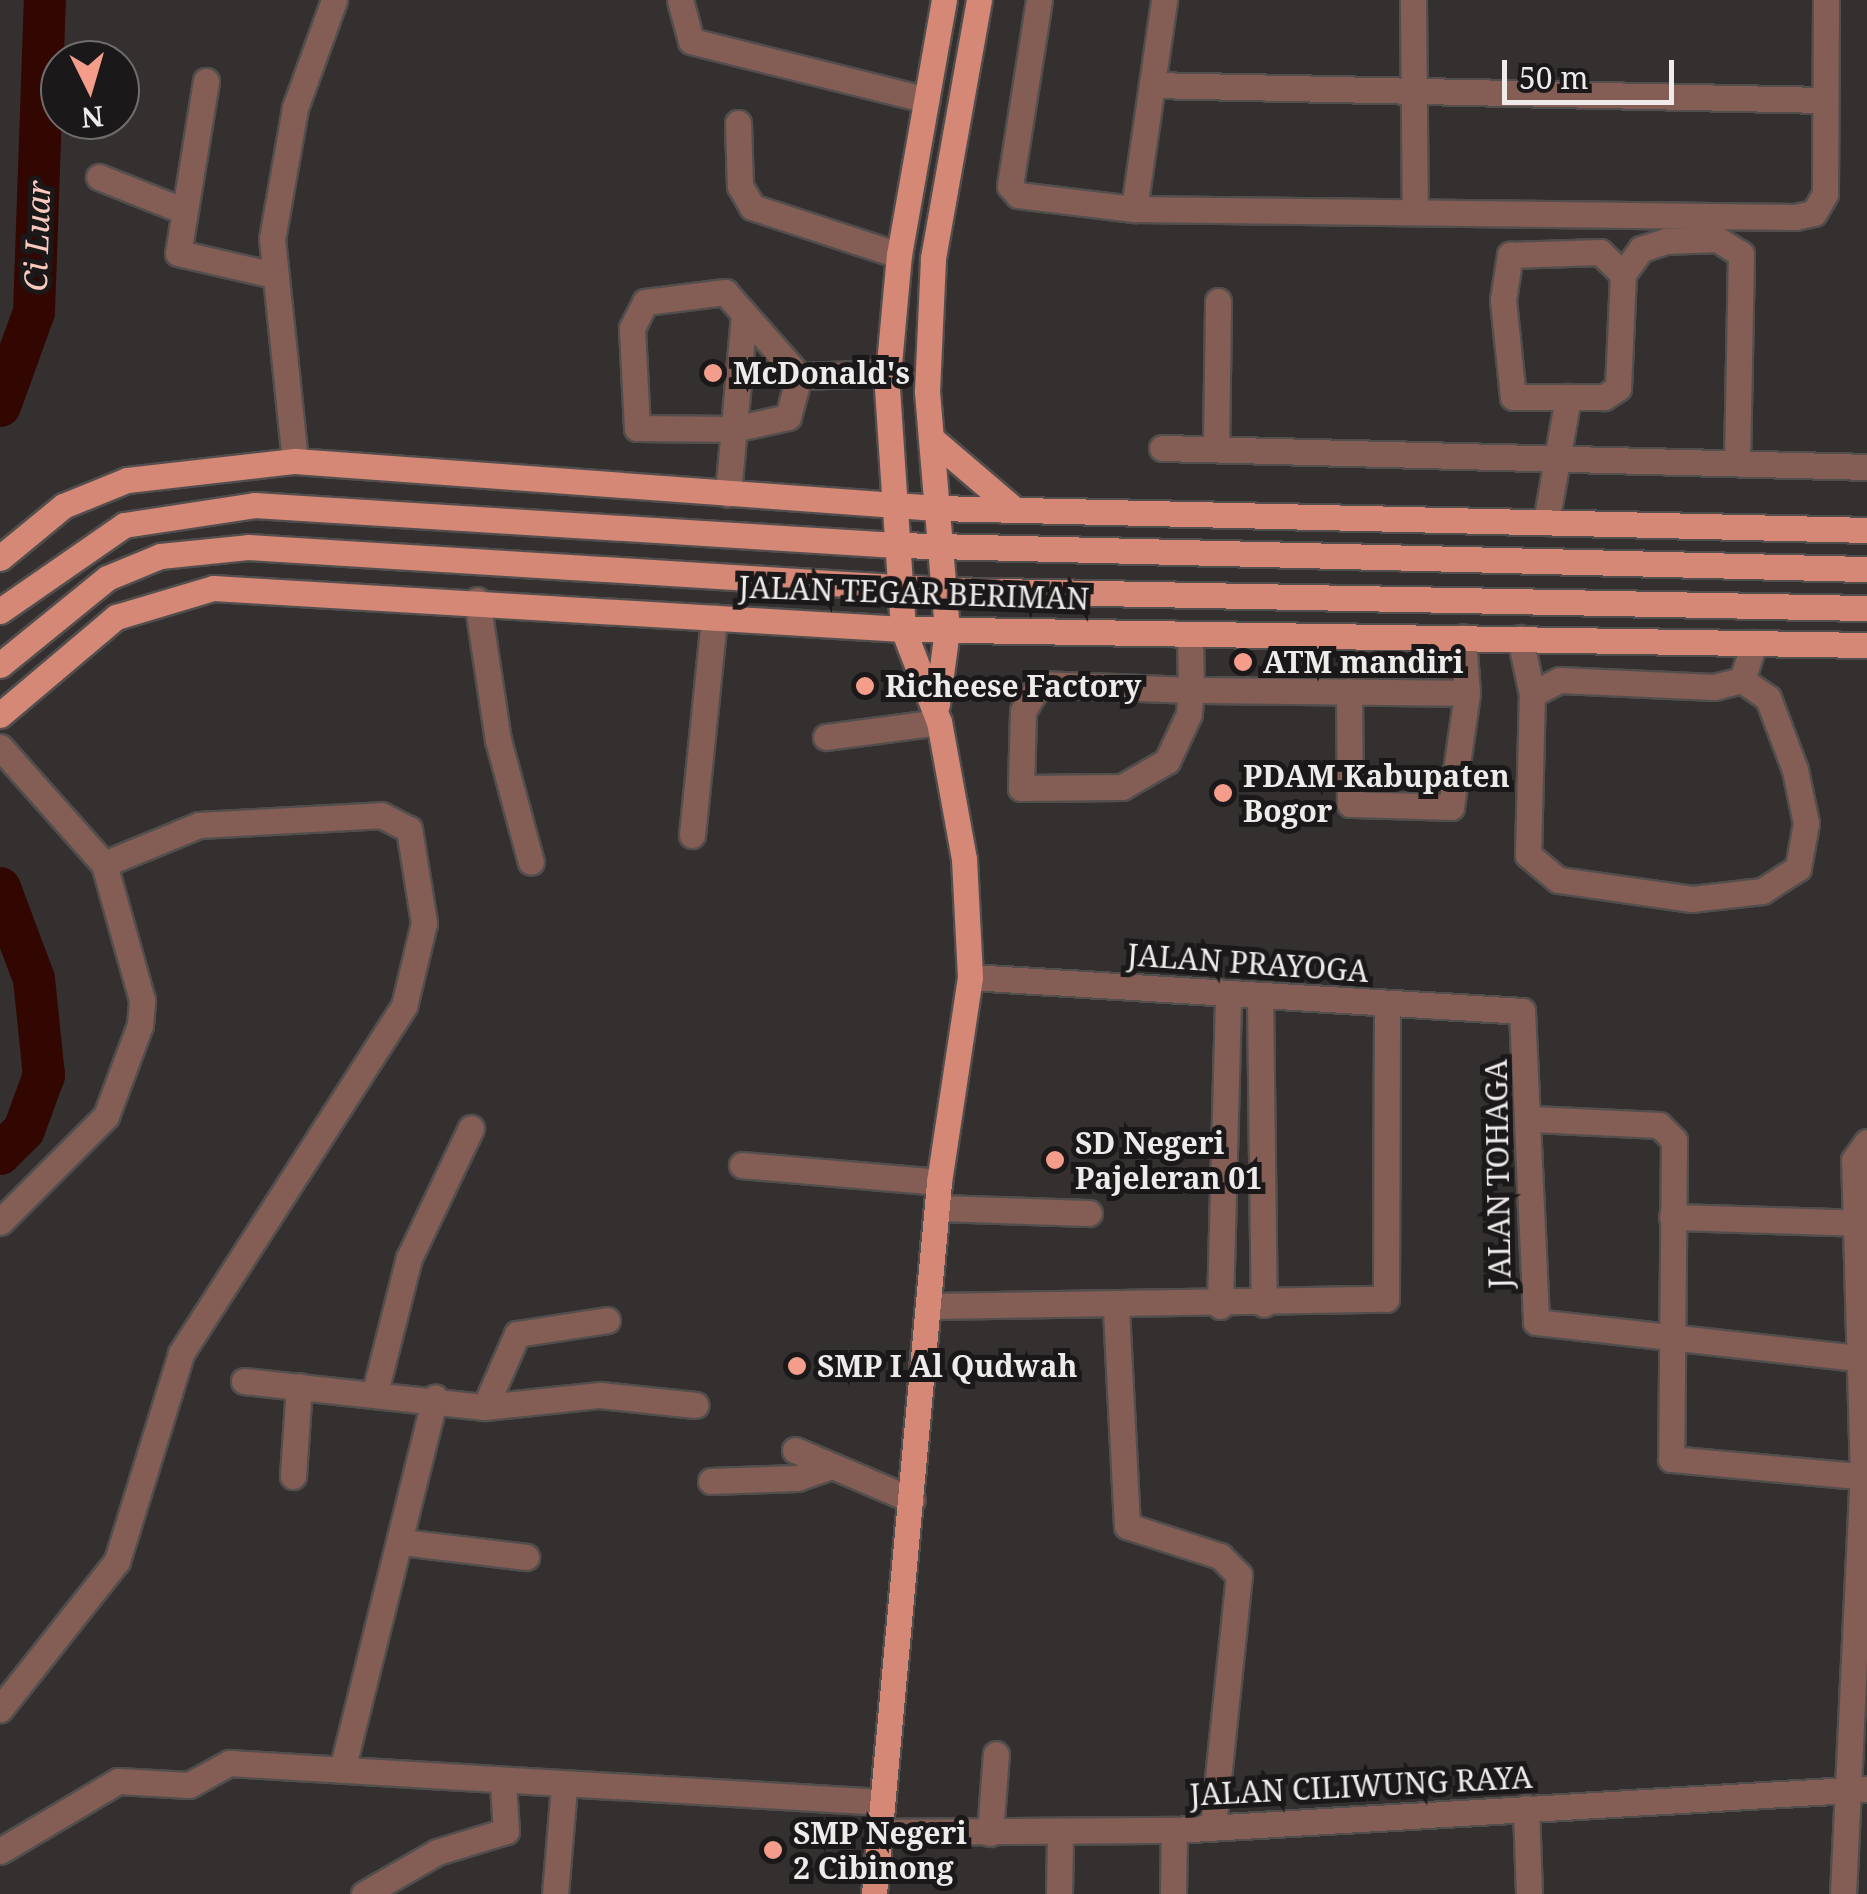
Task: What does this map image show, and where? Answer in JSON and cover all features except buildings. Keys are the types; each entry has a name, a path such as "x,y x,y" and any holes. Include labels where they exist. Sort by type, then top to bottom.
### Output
{"main road":[{"path":"874,1894 938,1195 970,977 964,859 938,715 904,630 892,506 887,379 899,255 944,0"},
{"path":"938,715 948,630 931,438 934,258 979,0"},
{"path":"931,438 1014,509"},
{"path":"0,558 63,506 127,480 295,461 936,508 1867,530"},
{"name":"JALAN TEGAR BERIMAN","path":"0,612 124,525 254,504 896,545 1867,570"},
{"name":"JALAN TEGAR BERIMAN","path":"0,665 106,578 160,556 248,547 944,590 1867,608"},
{"name":"JALAN TEGAR BERIMAN","path":"0,715 116,616 158,598 278,586 904,630 1867,644"}],"street":[{"path":"295,461 270,274 295,108 334,0"},
{"path":"680,0 692,41 927,100"},
{"path":"1038,0 1012,192 1134,209 1814,213 1824,194 1826,0"},
{"path":"1134,209 1164,0"},
{"path":"1413,0 1415,210"},
{"path":"206,81 182,210 184,258 270,274"},
{"path":"1152,85 1823,100"},
{"path":"738,123 740,186 752,207 899,255"},
{"path":"99,177 182,210"},
{"path":"1623,274 1600,252 1518,254 1507,262 1507,391 1568,396 1618,388 1623,274 1641,249 1666,242 1717,239 1741,254 1737,463"},
{"path":"726,292 799,383 788,418 734,429 636,428 632,328 660,294 726,292"},
{"path":"1216,449 1218,302"},
{"path":"728,494 744,315"},
{"path":"799,383 887,379"},
{"path":"1546,522 1553,457 1568,396"},
{"path":"1162,448 1867,468"},
{"path":"477,600 498,740 531,862"},
{"path":"692,836 714,617"},
{"path":"1190,635 1191,690 1186,733 1136,782 1069,791 1018,783 1023,711 1040,684 1191,690 1467,693"},
{"path":"1349,691 1350,804 1442,811 1457,798 1467,693 1463,637"},
{"path":"1520,638 1532,694 1528,855 1558,880 1692,899 1762,892 1798,868 1806,823 1796,770 1768,698 1742,680"},
{"path":"1742,680 1754,643"},
{"path":"1532,694 1560,680 1714,688 1742,680"},
{"path":"826,736 938,715"},
{"path":"0,746 104,864 142,1000 140,1025 106,1116 0,1222"},
{"path":"0,1709 117,1561 181,1354 404,1006 424,923 409,828 382,815 199,824 104,864"},
{"name":"JALAN PRAYOGA","path":"970,977 1522,1011"},
{"path":"1220,1306 1228,994"},
{"path":"1260,997 1264,1304"},
{"path":"928,1306 1116,1309 1391,1295 1388,1005"},
{"name":"JALAN TOHAGA","path":"1522,1011 1533,1120 1536,1322 1668,1340"},
{"path":"1533,1120 1670,1130 1671,1459 1865,1477"},
{"path":"375,1392 408,1258 470,1128"},
{"path":"1842,1894 1857,1790 1864,1579 1866,1359 1863,1238 1854,1160 1867,1142"},
{"path":"742,1165 1089,1213"},
{"path":"1672,1217 1863,1238"},
{"path":"1116,1309 1127,1526 1220,1556 1239,1574 1213,1826"},
{"path":"485,1407 517,1334 606,1320"},
{"path":"1668,1340 1866,1359"},
{"path":"244,1382 435,1397 485,1407 600,1395 696,1405"},
{"path":"293,1476 299,1386"},
{"path":"342,1770 402,1542 435,1397"},
{"path":"795,1450 912,1500"},
{"path":"710,1481 797,1478 832,1466"},
{"path":"402,1542 526,1557"},
{"path":"990,1833 996,1754"},
{"path":"0,1851 118,1781 189,1785 230,1763 502,1784 882,1802"},
{"path":"364,1894 437,1852 506,1831 502,1784"},
{"path":"556,1894 564,1786"},
{"name":"JALAN CILIWUNG RAYA","path":"879,1832 1060,1834 1174,1830 1857,1790"},
{"path":"1526,1808 1529,1894"},
{"path":"1173,1894 1174,1830"},
{"path":"1059,1894 1060,1834"}],"waterway":[{"name":"Ci Luar","path":"0,406 34,312 45,0"},
{"name":"Ci Luar","path":"0,888 34,979 44,1075 24,1130 0,1154"}],"place":[{"name":"McDonald's","path":"713,373"},
{"name":"ATM mandiri","path":"1243,662"},
{"name":"Richeese Factory","path":"865,686"},
{"name":"PDAM Kabupaten Bogor","path":"1223,793"},
{"name":"SD Negeri Pajeleran 01","path":"1055,1160"},
{"name":"SMP I Al Qudwah","path":"797,1366"},
{"name":"SMP Negeri 2 Cibinong","path":"773,1850"}]}
